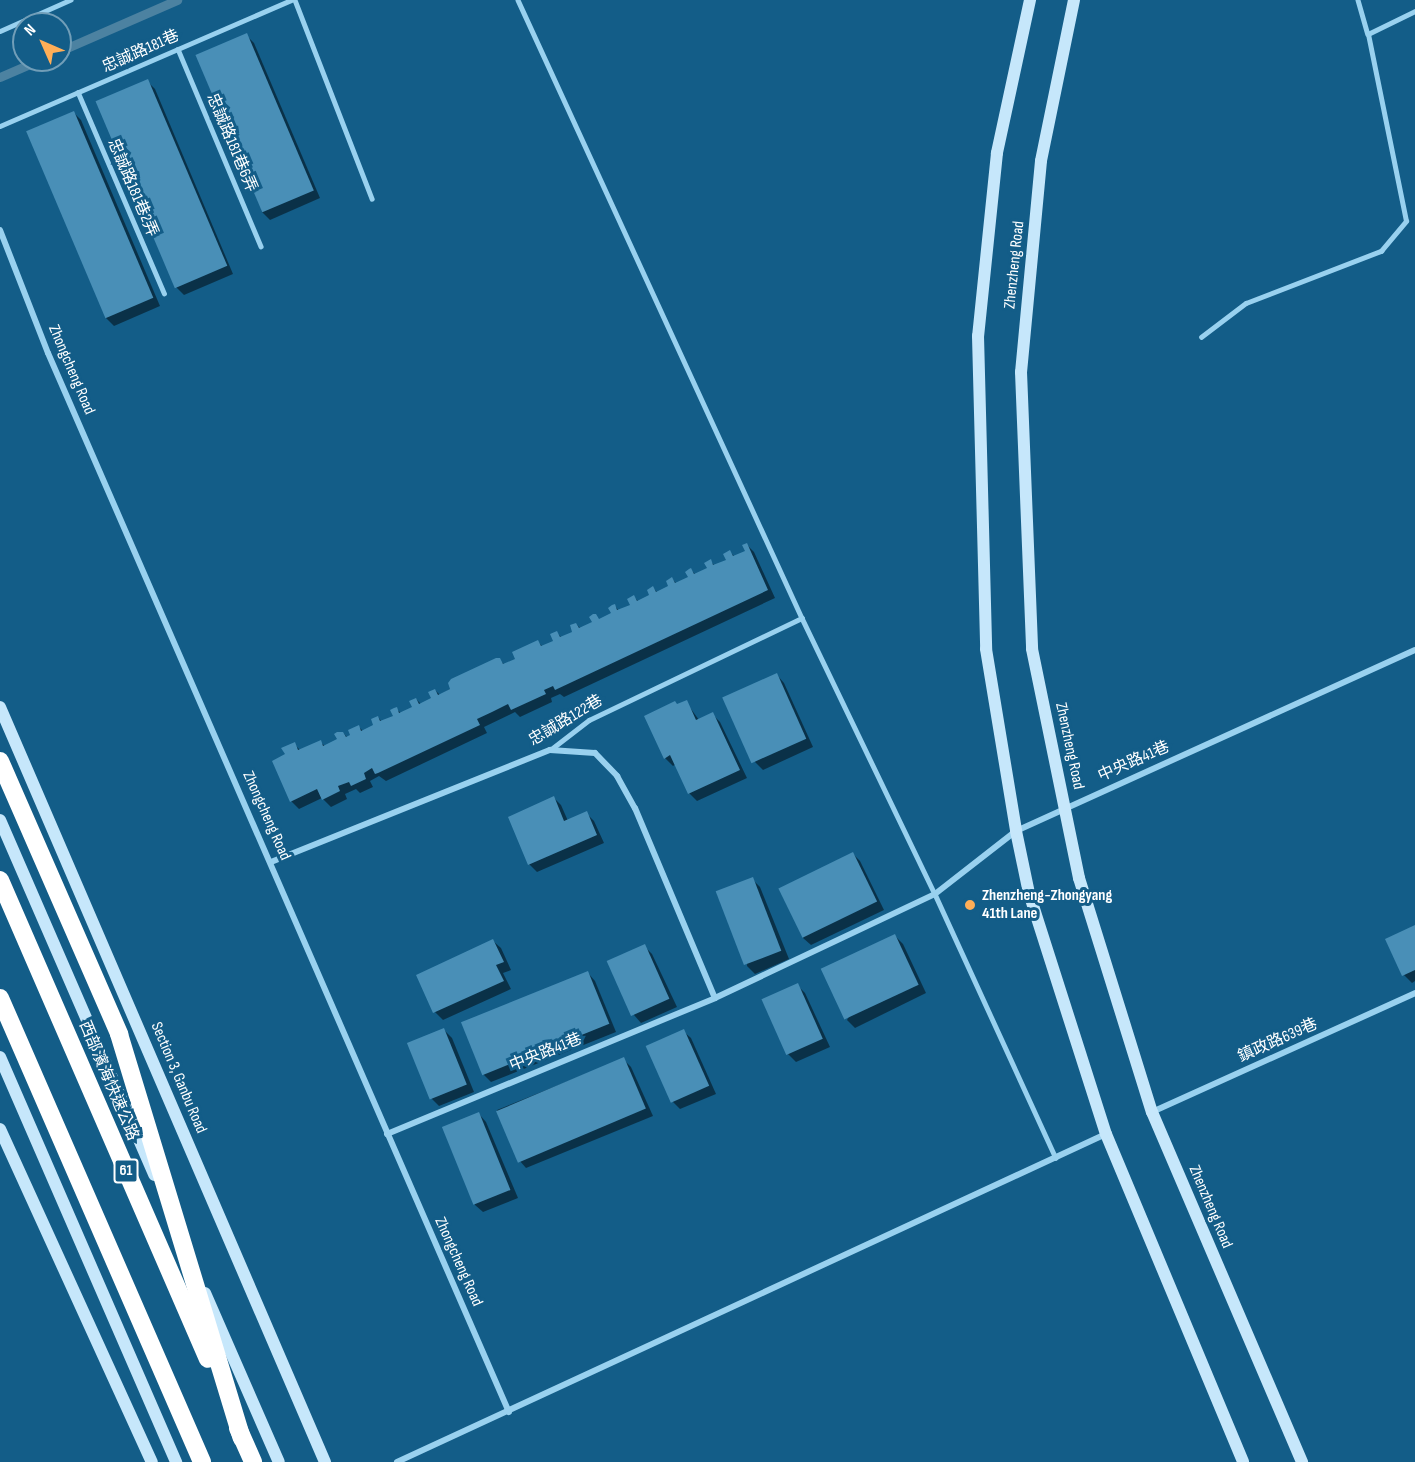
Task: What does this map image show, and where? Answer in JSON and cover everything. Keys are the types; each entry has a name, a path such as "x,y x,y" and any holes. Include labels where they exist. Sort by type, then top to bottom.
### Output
{"highway":[{"path":"0,761 119,1034 243,1438"},
{"name":"西部濱海快速公路","path":"0,880 253,1462"},
{"path":"0,998 202,1462"}],"street":[{"name":"Zhenzheng Road","path":"1030,0 998,153 978,336 986,650 1016,831 1029,893 1106,1134 1243,1462"},
{"name":"Zhenzheng Road","path":"1074,0 1041,161 1021,372 1032,649 1079,878 1152,1112 1302,1462"},
{"name":"Zhongcheng Road","path":"0,230 48,353 509,1412"},
{"name":"中央路41巷","path":"387,1134 715,998 935,894 1016,831 1415,650"},
{"name":"Section 3, Ganbu Road","path":"0,707 325,1462"},
{"name":"忠誠路122巷","path":"271,862 550,750"},
{"path":"550,750 595,753 617,776 635,808 715,998"},
{"path":"0,820 279,1462"},
{"name":"鎮政路639巷","path":"1152,1112 1415,993"},
{"path":"0,1057 176,1462"},
{"path":"0,1129 152,1462"},
{"path":"397,1462 1106,1134"}],"lane":[{"path":"0,31 70,0"},
{"name":"忠誠路181巷","path":"0,126 291,0"},
{"path":"295,0 372,199"},
{"path":"518,0 802,618 935,894 1056,1158"},
{"path":"1201,337 1246,303 1381,251 1406,222 1368,34 1358,0"},
{"path":"1368,34 1415,11"},
{"name":"忠誠路181巷6弄","path":"178,49 261,246"},
{"name":"忠誠路181巷2弄","path":"78,92 164,293"},
{"name":"忠誠路122巷","path":"550,750 589,720 802,618"}],"building":[{"path":"247,33 314,190 262,212 195,55"},
{"path":"148,79 227,266 175,288 96,101"},
{"path":"74,111 153,298 105,318 26,131"},
{"path":"747,543 768,590 555,690 553,686 544,690 546,694 511,710 508,704 477,719 480,725 378,773 375,774 372,768 364,773 366,779 351,786 349,782 338,786 340,791 322,800 317,789 290,802 272,761 285,754 281,748 295,742 298,750 321,740 323,746 337,739 334,734 337,732 343,732 346,737 350,735 348,730 359,725 361,731 373,725 371,719 378,716 380,721 393,716 390,710 394,708 397,707 399,713 412,707 409,701 416,698 419,704 431,698 428,692 435,689 438,695 450,689 448,683 451,679 496,658 500,658 503,664 515,659 512,652 538,640 541,646 553,641 550,634 557,631 560,637 572,632 570,625 576,623 579,628 592,622 589,617 593,614 596,614 599,619 611,613 608,608 615,604 617,610 630,605 627,599 634,595 637,601 649,595 647,590 653,586 656,592 668,586 666,581 672,577 675,583 688,577 685,572 691,568 694,574 707,568 704,563 711,559 713,565 726,560 723,554 730,550 733,556 745,551 742,545"},
{"path":"777,673 806,739 751,763 722,697"},
{"path":"687,700 696,720 713,712 740,770 688,794 670,755 664,759 644,716 675,701 677,704"},
{"path":"554,796 564,821 587,811 597,835 528,865 508,817"},
{"path":"853,852 877,901 803,938 778,888"},
{"path":"753,877 781,951 744,965 716,891"},
{"path":"1415,925 1415,970 1402,976 1385,939"},
{"path":"895,934 919,985 844,1019 821,969"},
{"path":"493,939 504,962 496,965 504,981 433,1013 416,975"},
{"path":"645,944 669,999 631,1016 607,961"},
{"path":"588,971 609,1024 482,1075 461,1022"},
{"path":"798,983 823,1039 786,1055 761,999"},
{"path":"444,1028 467,1085 430,1100 407,1043"},
{"path":"684,1029 709,1086 671,1103 646,1046"},
{"path":"624,1057 646,1109 518,1163 496,1111"},
{"path":"479,1112 510,1190 473,1205 442,1127"}],"waterway":[{"path":"72,46 177,0"},
{"path":"0,77 12,72"}],"place":[{"name":"Zhenzheng-Zhongyang 41th Lane","path":"970,905"}]}
